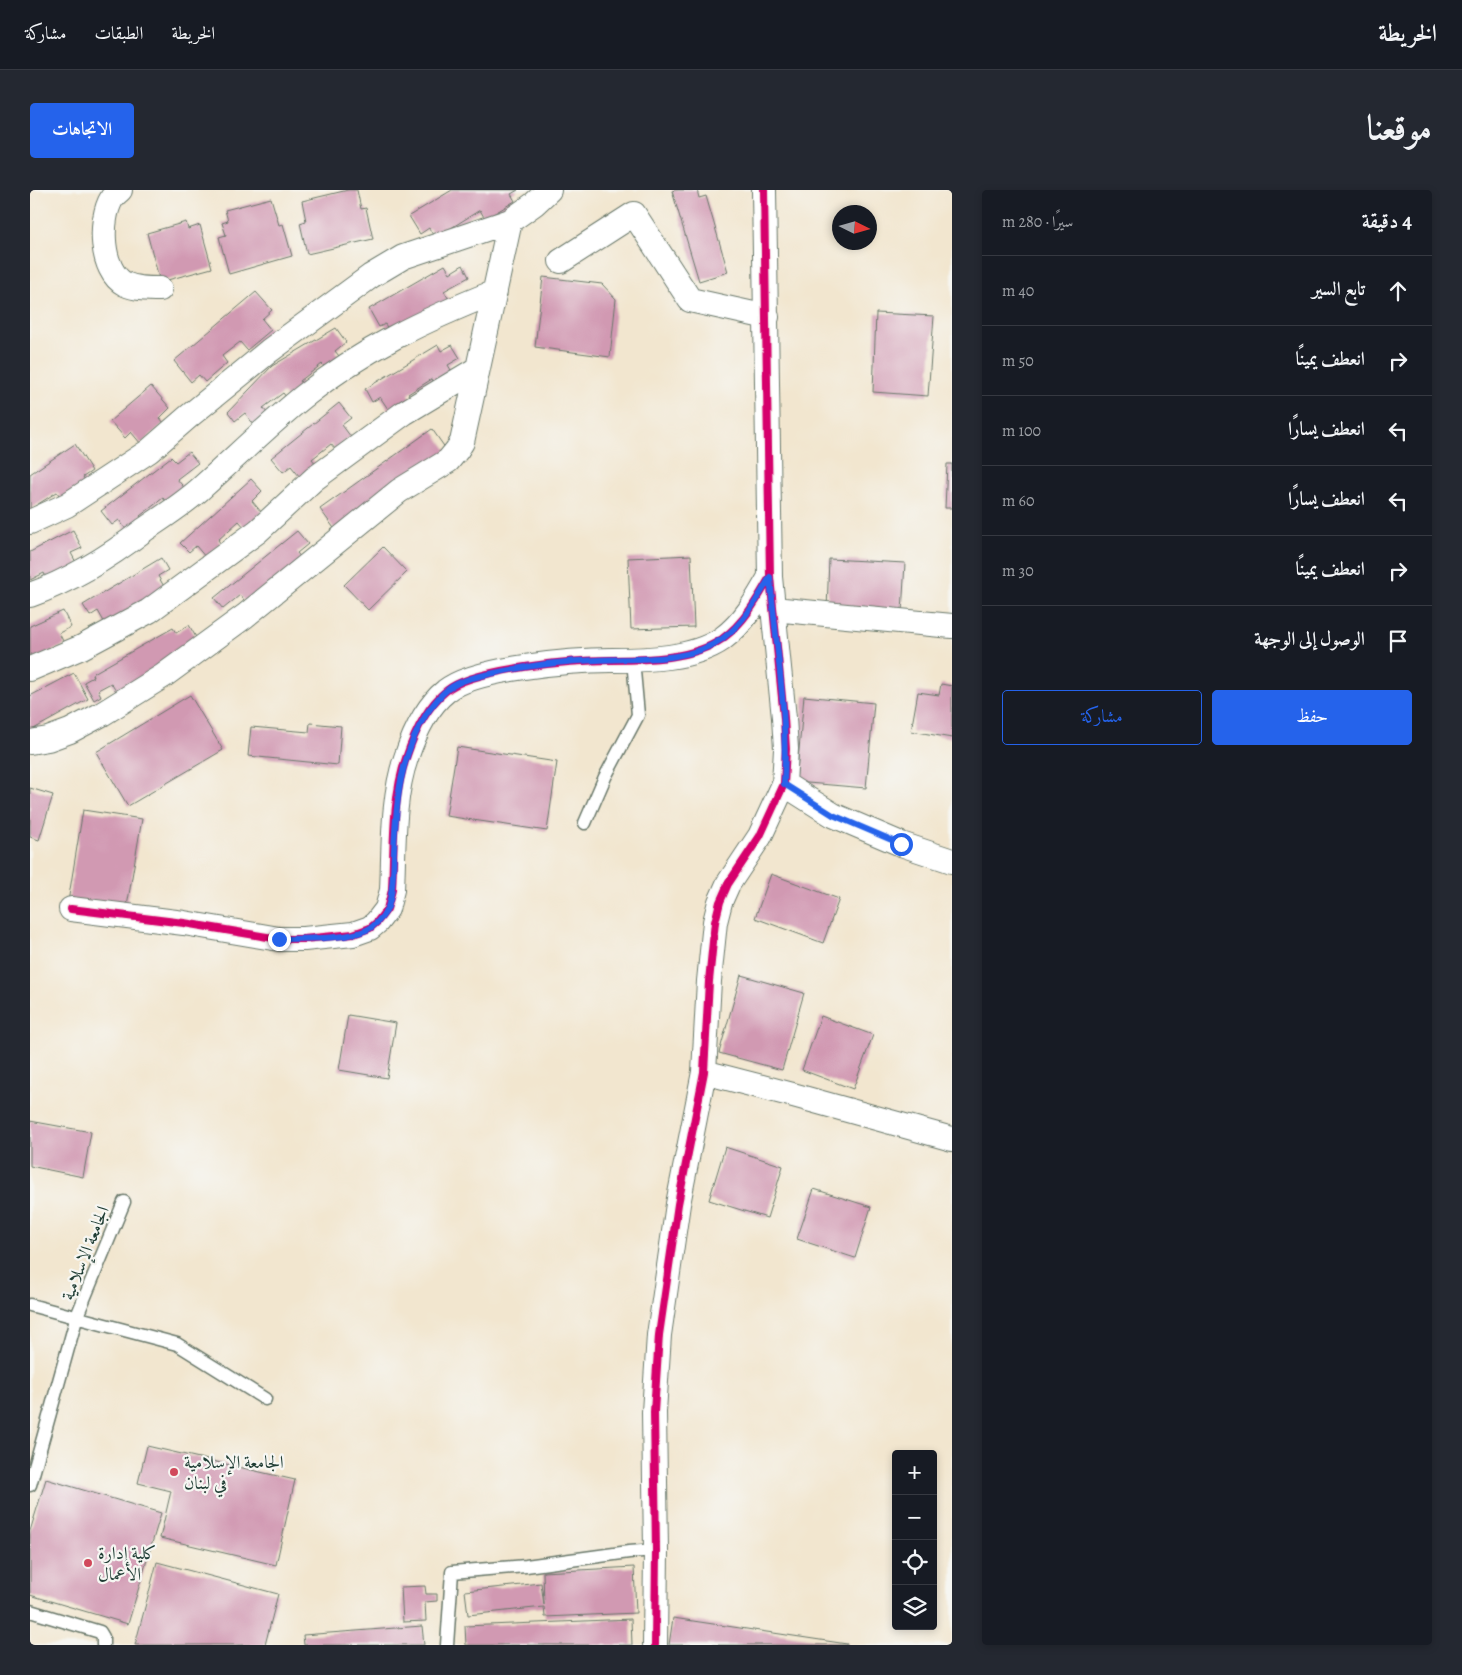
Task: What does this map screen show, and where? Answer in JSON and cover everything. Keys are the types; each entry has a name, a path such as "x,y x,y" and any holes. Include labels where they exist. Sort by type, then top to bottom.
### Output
{"street":[{"path":"120,190 113,197 106,211 104,230 106,254 112,273 124,284 141,288 160,289"},
{"path":"30,522 67,506 149,451 268,351 377,272 403,257 510,221 534,204 548,190"},
{"path":"655,1645 654,1412 659,1335 678,1204 704,1072 714,930 720,902 728,884 760,836 784,784 786,750 784,718 770,577 764,190"},
{"path":"561,261 634,214 690,300 767,317"},
{"path":"30,742 70,731 102,714 163,676 245,616 399,491 448,461 462,442 510,221"},
{"path":"30,595 55,586 82,572 128,543 194,494 304,396 383,342 428,320 495,292"},
{"path":"30,669 82,647 149,611 258,531 314,480 404,413 477,369"},
{"path":"71,909 184,923 279,939 327,937 364,931 377,922 387,909 392,890 398,792 405,761 415,733 434,702 447,690 461,682 513,669 553,663 633,660 679,655 704,648 721,640 741,622 770,577"},
{"path":"773,609 952,626"},
{"path":"784,784 833,815 901,844 952,861"},
{"path":"704,1072 793,1094 952,1139"}],"lane":[{"path":"585,823 605,777 638,715 633,660"},
{"name":"الجامعة الإسلامية","path":"30,1485 78,1316 124,1202"},
{"name":"الجامعة الإسلامية","path":"30,1305 78,1316 177,1344 265,1399"},
{"path":"448,1645 452,1572 526,1566 656,1550"},
{"path":"30,1611 100,1632 103,1637 103,1645"}],"building":[{"path":"348,190 357,190 361,209 366,208 373,239 307,254 300,223 306,221 302,201"},
{"path":"452,190 518,190 511,194 515,201 485,219 480,210 435,238 429,228 420,234 409,216"},
{"path":"697,190 699,198 706,196 728,272 699,281 672,191"},
{"path":"271,198 279,225 283,224 292,256 229,274 219,237 226,235 222,223 228,221 225,210"},
{"path":"186,222 188,229 200,225 212,268 160,282 147,233"},
{"path":"445,265 450,273 463,265 469,277 444,291 451,303 389,331 385,324 379,327 369,309"},
{"path":"543,277 602,284 616,299 610,357 535,347"},
{"path":"256,292 272,310 262,319 271,330 247,350 240,342 222,356 227,363 205,382 199,375 191,382 174,361"},
{"path":"876,313 934,316 928,396 873,392"},
{"path":"336,328 346,342 335,351 343,361 329,372 322,364 300,381 303,385 287,398 283,393 263,408 268,414 254,425 245,413 235,421 228,412 272,366"},
{"path":"438,345 441,351 452,345 460,358 448,365 455,377 437,388 432,379 408,394 411,400 390,412 380,397 372,402 365,389"},
{"path":"151,386 170,408 160,418 164,423 141,444 131,432 125,438 110,421"},
{"path":"339,403 351,418 342,425 351,437 335,449 331,444 312,459 316,464 300,477 291,466 283,472 271,458"},
{"path":"432,429 448,452 336,531 320,509"},
{"path":"75,444 92,471 83,477 87,484 62,500 57,492 32,508 35,513 30,516 30,474"},
{"path":"189,452 198,463 177,479 186,490 168,504 163,498 140,516 144,522 129,533 119,520 112,525 101,511 171,457 176,462"},
{"path":"947,464 952,464 952,508 945,508"},
{"path":"251,479 262,491 252,501 262,513 245,528 239,521 218,540 221,544 206,558 196,546 189,552 180,543"},
{"path":"73,530 82,548 71,553 78,566 48,581 44,573 30,580 30,552"},
{"path":"297,531 308,544 297,553 306,564 251,609 240,595 223,609 214,598"},
{"path":"383,547 407,572 368,610 344,585"},
{"path":"691,555 694,627 631,629 628,558"},
{"path":"161,558 168,570 158,576 166,590 107,627 98,611 90,616 83,605"},
{"path":"829,559 905,563 902,612 827,609"},
{"path":"63,611 71,627 59,633 65,645 30,661 30,626"},
{"path":"189,625 197,639 176,651 182,661 120,698 111,683 98,690 101,696 94,700 84,682 93,677 92,674 173,628 176,633"},
{"path":"74,673 88,699 30,731 30,696"},
{"path":"941,684 952,686 952,738 911,731 918,692 939,695"},
{"path":"190,695 223,750 128,806 96,752"},
{"path":"804,696 874,703 866,788 796,782"},
{"path":"310,723 341,726 338,765 248,756 251,727 309,732"},
{"path":"457,747 557,762 547,831 446,816"},
{"path":"30,788 53,795 39,840 30,837"},
{"path":"83,810 142,819 126,912 68,902"},
{"path":"771,874 839,899 823,943 755,918"},
{"path":"741,975 804,993 782,1070 719,1053"},
{"path":"348,1015 396,1023 387,1078 339,1070"},
{"path":"821,1016 873,1035 853,1089 802,1070"},
{"path":"30,1121 91,1132 83,1177 30,1166"},
{"path":"725,1147 783,1166 767,1218 709,1200"},
{"path":"814,1189 871,1207 855,1258 797,1239"},
{"path":"147,1446 295,1480 276,1565 160,1538 171,1491 138,1483"},
{"name":"كلية إدارة الأعمال","path":"46,1479 161,1513 128,1624 30,1595 30,1531"},
{"path":"157,1562 278,1594 265,1645 135,1645"},
{"path":"634,1567 636,1613 545,1617 544,1607 468,1615 465,1591 541,1583 544,1605 543,1572"},
{"path":"425,1586 426,1594 437,1594 437,1601 425,1602 426,1621 403,1622 401,1587"},
{"path":"673,1618 847,1644 847,1645 669,1645"},
{"path":"631,1619 632,1645 466,1645 465,1626"},
{"path":"422,1626 424,1645 304,1645 303,1635"}],"cycle path":[{"path":"655,1645 654,1412 659,1335 678,1204 704,1072 709,981 715,922 720,902 728,884 760,836 784,784 786,749 784,718 770,577 764,190"},
{"path":"71,909 184,923 279,939 304,939 353,934 370,928 387,909 392,890 396,806 401,773 413,740 427,713 439,697 459,683 478,676 501,671 595,660 654,659 697,651 722,639 737,626 755,603 770,577"}],"place":[{"name":"الجامعة الإسلامية في لبنان","path":"174,1472"},
{"name":"كلية إدارة الأعمال","path":"88,1563"}],"route":[{"path":"279,939 327,937 364,931 377,922 387,909 392,890 398,792 405,761 415,733 434,702 447,690 461,682 478,676 513,669 553,663 643,660 679,655 704,648 721,640 741,622 770,577 784,718 786,750 784,784 833,815 901,844"}]}
